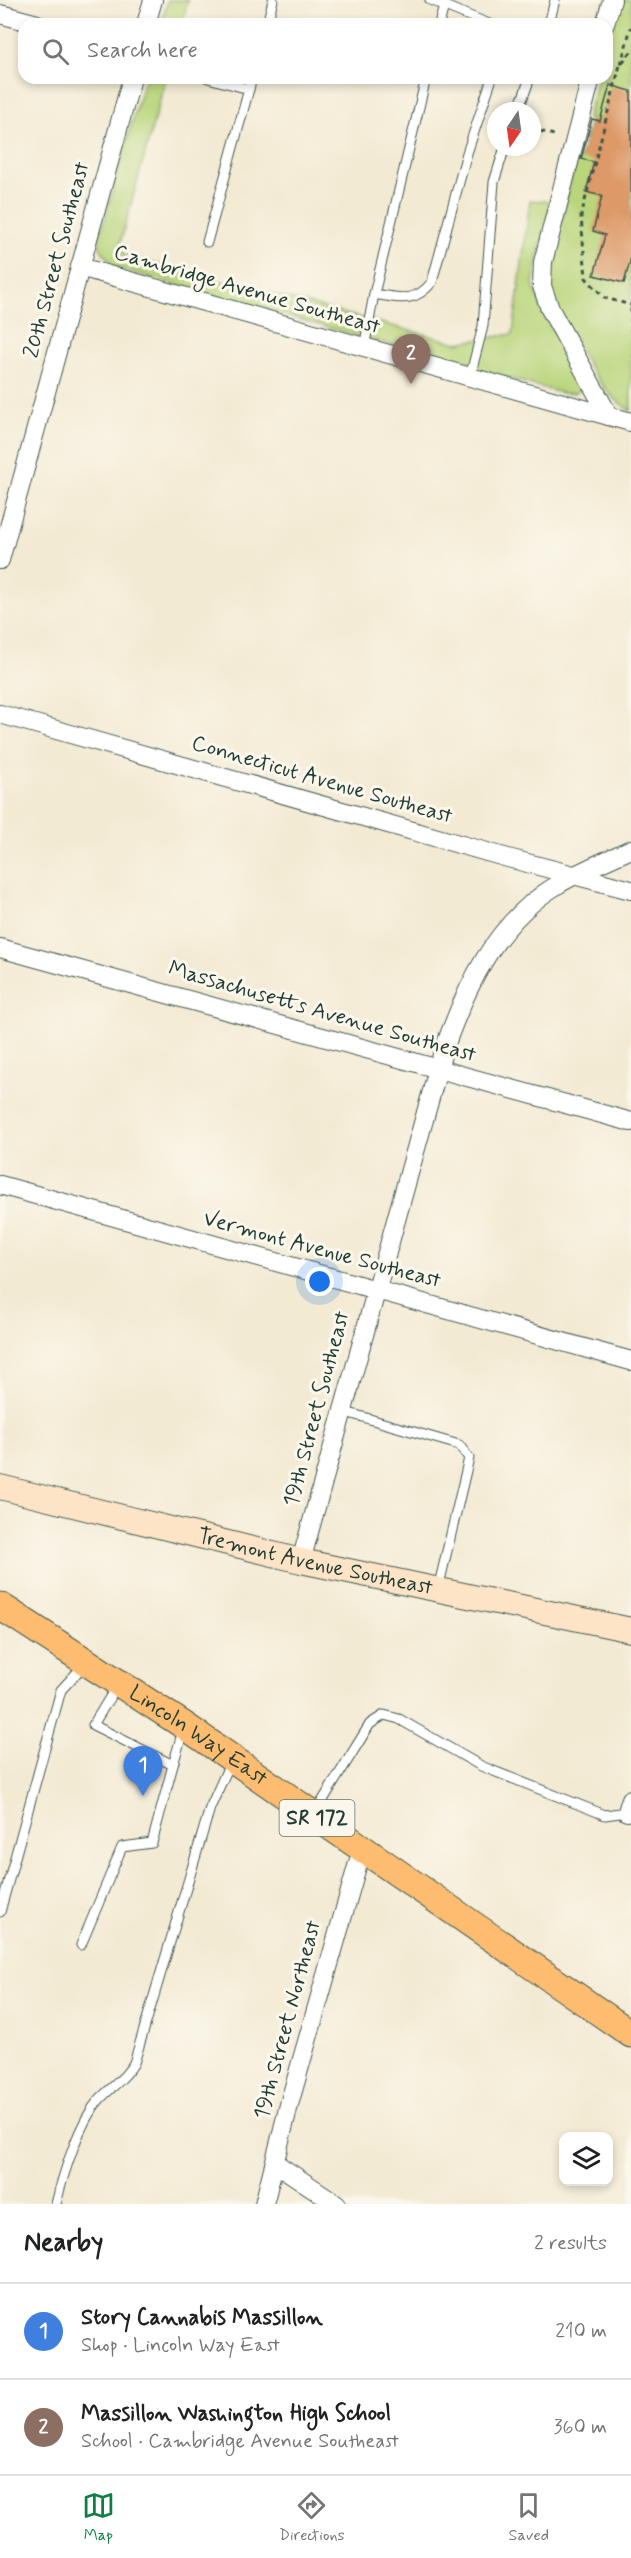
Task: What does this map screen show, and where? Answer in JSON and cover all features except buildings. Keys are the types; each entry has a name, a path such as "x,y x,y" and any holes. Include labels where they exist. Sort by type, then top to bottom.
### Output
{"main road":[{"name":"Lincoln Way East","path":"0,1606 185,1725 631,2034"}],"street":[{"path":"148,18 153,0"},
{"path":"607,18 612,0"},
{"path":"0,14 18,19"},
{"name":"20th Street Southeast","path":"0,560 130,84"},
{"path":"589,84 543,262 542,286 550,309 609,416"},
{"name":"Cambridge Avenue Southeast","path":"80,267 631,422"},
{"name":"Connecticut Avenue Southeast","path":"0,714 497,855 631,890"},
{"name":"19th Street Southeast","path":"301,1561 437,1070 454,1019 482,962 500,936 521,913 539,896 576,874 631,849"},
{"name":"Massachusetts Avenue Southeast","path":"0,948 631,1122"},
{"name":"Vermont Avenue Southeast","path":"0,1185 631,1361"},
{"name":"Tremont Avenue Southeast","path":"0,1487 301,1561 631,1630"},
{"name":"19th Street Northeast","path":"264,2204 290,2101 362,1849"},
{"path":"275,2163 337,2204"}],"lane":[{"path":"268,18 273,0"},
{"path":"430,0 474,18"},
{"path":"550,18 555,0"},
{"path":"441,18 444,6"},
{"path":"230,84 249,89"},
{"path":"207,242 250,84"},
{"path":"364,348 374,294 425,84"},
{"path":"374,294 402,298 416,297 432,282 467,153 490,84"},
{"path":"521,102 528,84"},
{"path":"470,377 483,326 494,182 502,156"},
{"path":"342,1411 459,1446 469,1458 438,1589"},
{"path":"0,1912 61,1690 87,1661"},
{"path":"119,1682 93,1725 173,1765"},
{"path":"314,1815 370,1724 384,1715 399,1719 481,1766 605,1815 629,1806"},
{"path":"81,1945 122,1847 152,1843 185,1725"},
{"path":"56,2204 65,2167 88,2118 98,2102 125,2078 134,2063 210,1808 232,1759"}],"path":[{"path":"631,27 581,216 586,278 605,298 631,307 631,336"},
{"path":"621,65 631,52"},
{"path":"541,131 574,140"}],"green space":[{"path":"168,0 188,0 184,18 163,18"},
{"path":"619,0 631,0 631,411 617,401 592,371 546,283 576,158 580,158 591,119 587,118 596,84 613,84 613,22"},
{"path":"143,84 164,84 119,247 126,256 457,343 513,334 530,200 551,202 533,283 541,309 585,385 574,393 561,393 114,267 100,248 99,238"}],"place":[{"name":"Massillon Washington High School","path":"411,384"},
{"name":"Story Cannabis Massillon","path":"143,1796"}]}
